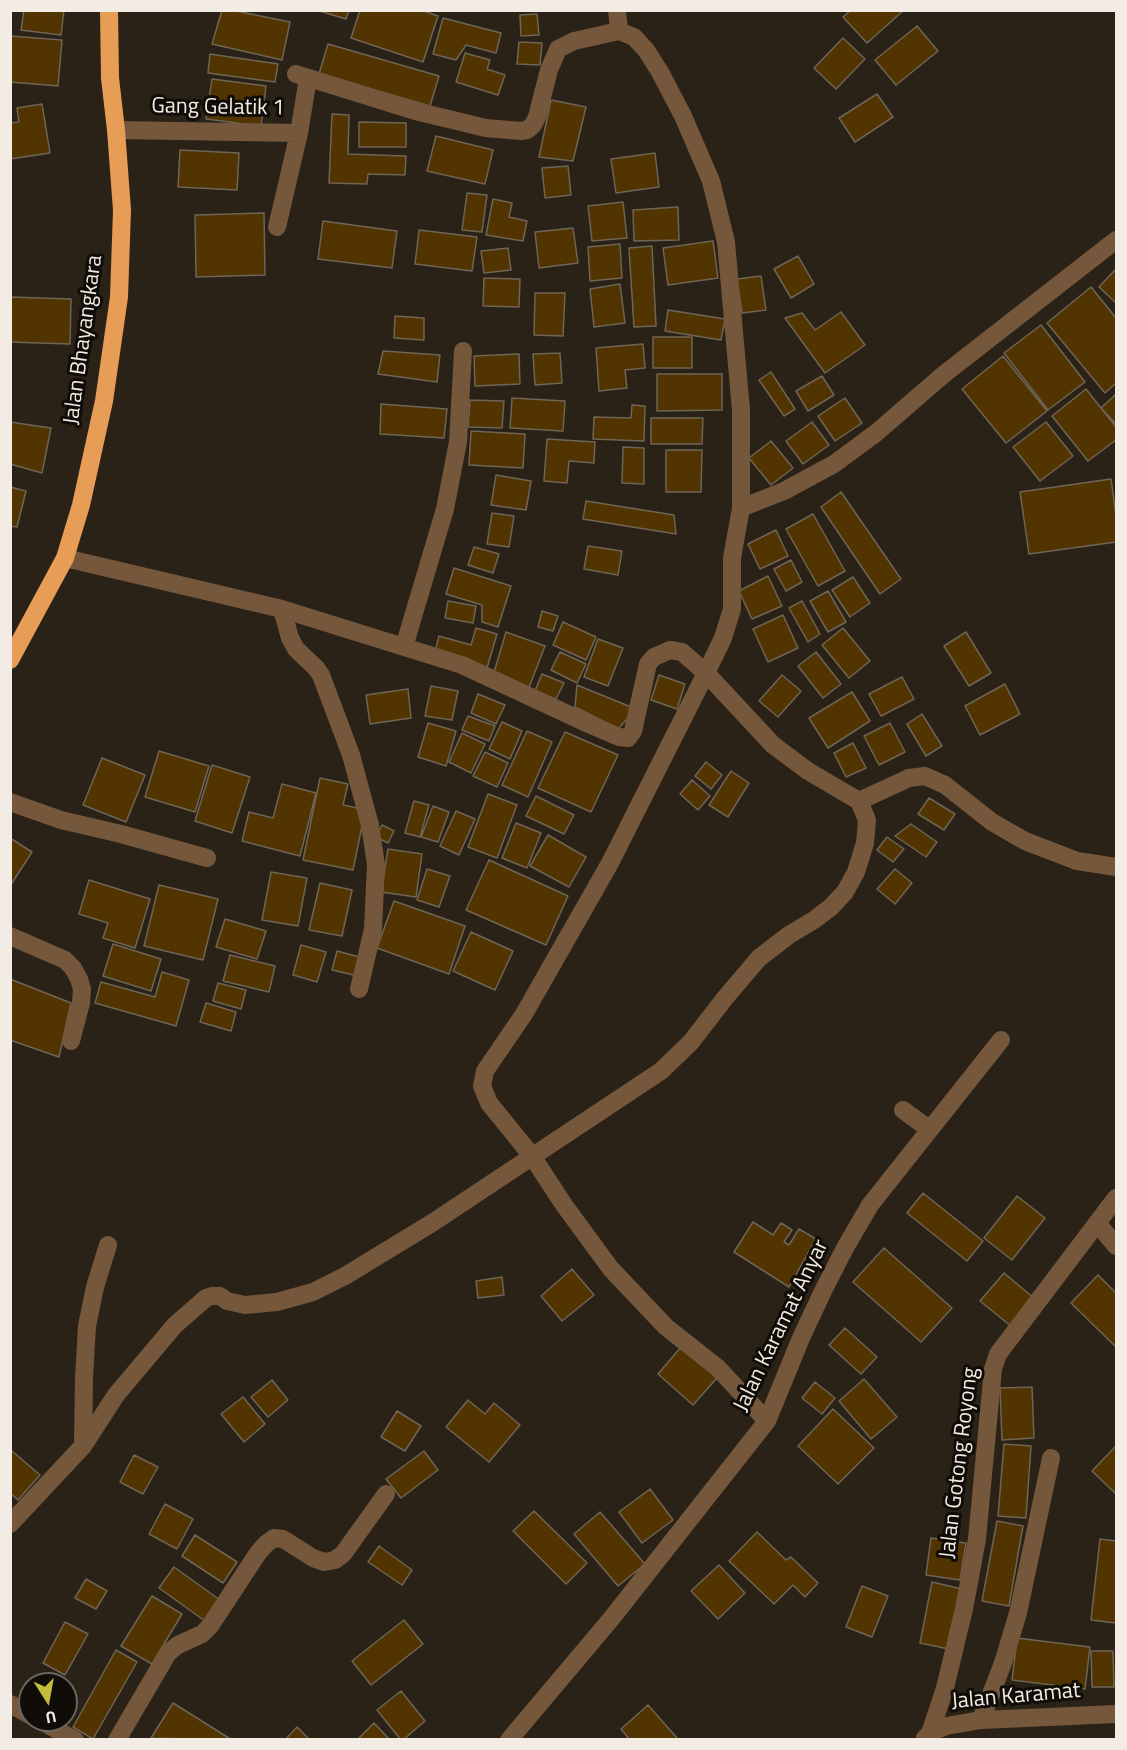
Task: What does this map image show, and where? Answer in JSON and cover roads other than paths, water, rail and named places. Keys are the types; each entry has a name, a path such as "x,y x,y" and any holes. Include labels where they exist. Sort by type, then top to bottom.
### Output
{"highway":[{"name":"Jalan Bhayangkara","path":"10,660 64,558 81,506 104,401 119,297 122,210 110,78 109,10"}],"street":[{"path":"617,10 619,31 634,37 646,50 683,116 711,181 726,242 741,410 741,508 732,558 732,609 723,638 610,863 524,1014 485,1071 482,1086 489,1103 532,1156 564,1205 611,1269 666,1327 718,1368 767,1421"},
{"name":"Gang Gelatik 1","path":"116,130 300,133 302,76 415,111 486,128 527,130 537,117 549,70 558,49 574,41 619,31"},
{"path":"277,226 300,133"},
{"path":"741,508 784,491 834,464 876,433 943,375 1116,240"},
{"path":"404,647 445,509 458,442 463,351"},
{"path":"10,1524 83,1446 116,1395 175,1325 206,1298 220,1296 227,1301 245,1305 277,1302 312,1292 345,1276 432,1223 661,1071 691,1042 759,957 814,920 845,892 856,872 865,843 867,820 859,801 808,771 773,745 706,673 682,652 670,650 654,657 648,664 633,731 628,738 619,737 462,665 282,609 64,558"},
{"path":"282,609 290,638 296,649 321,675 351,755 370,825 376,865 373,929 359,989"},
{"path":"859,801 909,778 925,776 945,785 992,822 1025,841 1077,861 1116,867"},
{"path":"10,802 61,820 207,858"},
{"path":"10,936 65,960 73,968 82,989 81,1003 71,1041"},
{"name":"Jalan Karamat Anyar","path":"509,1740 611,1619 767,1421 801,1338 845,1248 870,1205 1001,1040"},
{"path":"903,1110 929,1129"},
{"name":"Jalan Gotong Royong","path":"926,1736 945,1688 964,1609 977,1539 993,1370 998,1354 1116,1198"},
{"path":"1098,1224 1116,1246"},
{"path":"83,1446 87,1326 95,1287 108,1245"},
{"path":"981,1720 1003,1663 1018,1613 1051,1458"},
{"path":"117,1740 168,1653 178,1645 201,1634 210,1626 266,1544 274,1539 284,1539 313,1558 324,1562 335,1560 343,1554 386,1494"},
{"name":"Jalan Karamat","path":"926,1736 946,1726 981,1720 1116,1714"},
{"path":"61,1732 75,1740"}]}
